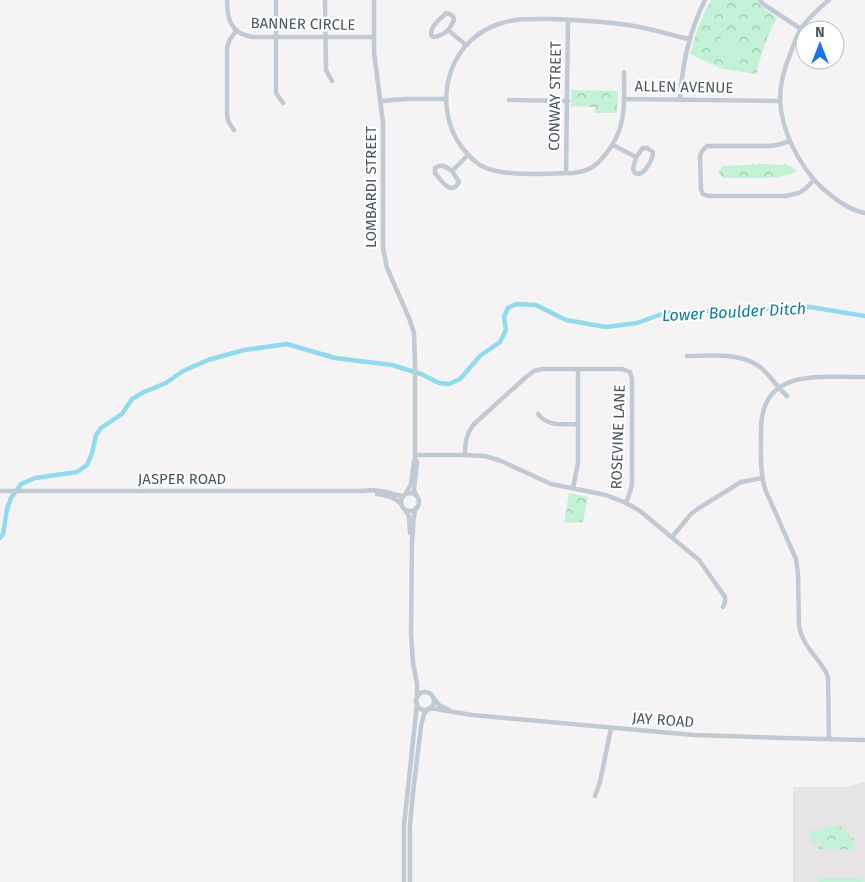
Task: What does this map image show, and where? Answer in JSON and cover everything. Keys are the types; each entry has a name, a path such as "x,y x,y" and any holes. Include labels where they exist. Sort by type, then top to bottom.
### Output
{"street":[{"name":"BANNER CIRCLE","path":"227,0 230,24 244,36 374,37"},
{"path":"276,0 276,93 283,103"},
{"path":"325,0 326,70 332,81"},
{"name":"LOMBARDI STREET","path":"374,0 375,62 383,123 384,258 411,324 415,344 417,462 414,490 416,495"},
{"path":"680,99 684,60 689,39 705,0"},
{"path":"760,0 763,4 795,25"},
{"path":"808,20 829,0"},
{"path":"446,13 454,17 453,23 448,30 440,37 433,36 432,33 433,27 446,13"},
{"path":"381,101 446,99 447,85 452,70 466,46 486,29 502,22 517,19 611,23 636,26 689,39"},
{"name":"CONWAY STREET","path":"566,173 568,20"},
{"path":"448,30 466,46"},
{"path":"234,130 228,121 227,113 227,48 229,41 236,31"},
{"path":"795,43 783,77 780,101 790,141 801,163 830,196 845,205 865,213"},
{"path":"624,72 624,99"},
{"name":"ALLEN AVENUE","path":"446,99 448,117 454,134 468,155 481,166 508,174 566,173 590,169 601,161 618,136 624,111 624,99 780,101"},
{"path":"509,100 568,101"},
{"path":"790,141 770,146 707,146 702,150 700,156 700,190 703,194 709,196 786,196 799,193 814,180"},
{"path":"613,145 636,157"},
{"path":"643,148 653,152 653,156 644,172 639,174 635,173 633,169 636,157 643,148"},
{"path":"452,171 468,155"},
{"path":"442,165 452,171 459,182 453,189 449,188 435,172 435,168 442,165"},
{"path":"687,356 735,357 747,360 766,373 787,396"},
{"path":"465,455 465,441 473,425 526,377 534,371 543,369 578,369 578,463 573,488"},
{"name":"ROSEVINE LANE","path":"578,369 622,369 630,372 632,378 632,484 626,503"},
{"path":"829,739 828,677 825,669 803,640 799,626 796,559 762,478 761,422 764,408 770,397 778,388 790,381 804,377 865,377"},
{"path":"538,414 542,420 547,422 578,424"},
{"path":"416,457 485,456 501,460 552,484 606,495 626,503 640,511 699,560 725,597 724,607"},
{"name":"LOMBARDI STREET","path":"405,495 412,484 416,457"},
{"path":"672,537 699,508 741,482 762,478"},
{"name":"JASPER ROAD","path":"0,491 367,490 405,495"},
{"name":"JASPER ROAD","path":"363,491 393,498 403,507"},
{"path":"404,882 405,808 417,704 411,634 413,519 419,501 416,495 411,493 405,495 401,500 409,516 412,539"},
{"path":"403,507 409,511 416,508"},
{"path":"410,882 410,825 421,726 424,714 433,704 434,700 432,695 421,686 416,678"},
{"path":"417,696 428,692"},
{"name":"JAY ROAD","path":"434,700 442,707 460,713"},
{"path":"417,704 420,708 429,709"},
{"name":"JAY ROAD","path":"429,709 702,736 865,740"},
{"path":"595,796 600,782 611,728"},
{"path":"404,872 410,872"}],"shaded area":[{"path":"865,782 865,882 793,882 793,787 847,787"}],"green space":[{"path":"711,0 757,0 763,8 777,17 770,31 756,74 723,69 690,54 704,13"},
{"path":"721,37 746,43 742,58 717,53"},
{"path":"571,90 618,91 617,113 595,113 595,107 571,106"},
{"path":"786,164 797,170 782,176 752,178 724,178 720,175 719,171 723,166"},
{"path":"569,493 588,497 583,522 564,523"},
{"path":"841,826 855,840 854,850 819,849 818,843 811,843 811,830"},
{"path":"817,878 863,878 863,882 817,882"}],"waterway":[{"name":"Lower Boulder Ditch","path":"0,538 3,534 7,509 11,498 21,484 35,478 77,472 87,465 96,435 101,428 122,414 132,399 166,383 183,371 208,360 244,350 287,344 335,358 392,365 421,374 439,383 449,384 460,379 480,356 500,342 506,330 504,317 508,308 516,304 536,305 566,320 606,327 637,323 665,313 810,307 865,316"}]}
